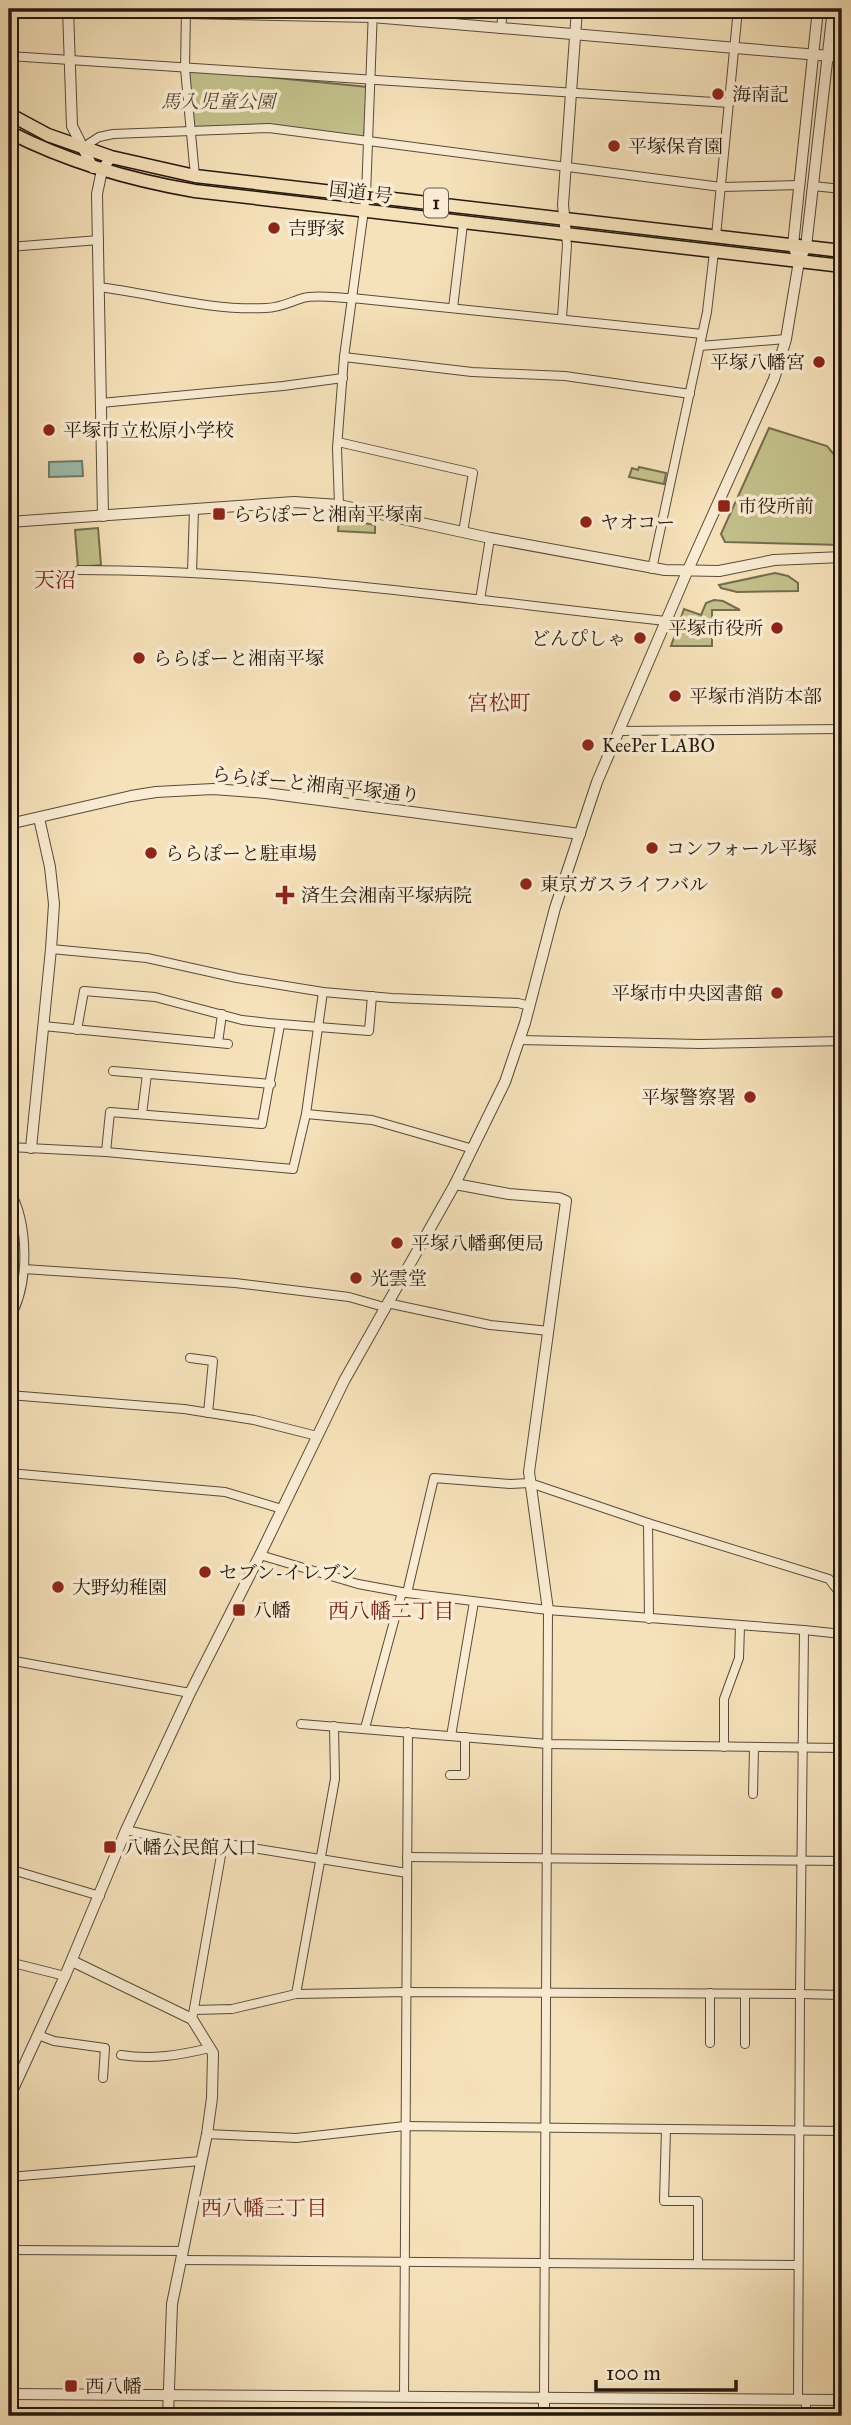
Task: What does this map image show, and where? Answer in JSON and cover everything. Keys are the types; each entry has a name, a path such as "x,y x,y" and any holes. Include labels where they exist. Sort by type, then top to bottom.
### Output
{"highway":[{"name":"国道1号","path":"9,114 73,148 97,174 195,191 362,212 842,266"},
{"name":"国道1号","path":"10,135 195,176 842,251"}],"street":[{"path":"68,9 73,148 97,174 103,516"},
{"path":"159,9 372,13 501,29 842,57"},
{"path":"501,29 503,9"},
{"path":"562,318 567,246 563,218 577,9"},
{"path":"716,236 738,9"},
{"path":"9,2098 72,1961 126,1830 190,1693 344,1381 455,1184 505,1082 530,1006 555,908 597,782 774,379 786,340 799,261 799,185 818,9"},
{"path":"800,246 813,186 833,9"},
{"path":"186,11 186,69 195,176"},
{"path":"339,505 338,442 344,357 366,195 372,13"},
{"path":"9,56 729,103"},
{"path":"73,148 113,134 269,128 721,187 799,185"},
{"path":"97,174 111,157"},
{"path":"813,186 842,189"},
{"path":"453,308 463,224"},
{"path":"9,247 99,240"},
{"path":"652,569 700,345 714,252"},
{"path":"796,280 806,268 821,264"},
{"path":"99,287 195,304 267,308 291,304 304,298 352,298 702,334"},
{"path":"700,345 786,340"},
{"path":"344,357 472,372 565,376 690,394"},
{"path":"101,403 343,378"},
{"path":"338,442 473,472 463,532"},
{"path":"9,522 295,502 339,505 652,569 687,572 733,569 774,560 842,556"},
{"path":"192,573 194,509"},
{"path":"480,600 490,538"},
{"path":"79,570 192,573 303,581 666,621"},
{"path":"619,731 842,729"},
{"name":"ららぽーと湘南平塚通り","path":"9,824 148,794 213,789 278,794 580,834"},
{"path":"31,1148 54,904 50,867 39,818"},
{"path":"51,949 147,958 187,965 220,975 323,992 518,1003 530,1006"},
{"path":"77,1030 84,991 155,997 222,1014 280,1024 369,1031 372,996"},
{"path":"9,1147 106,1152 293,1168 306,1114 323,992"},
{"path":"218,1043 222,1014"},
{"path":"106,1152 110,1112 262,1124 280,1024"},
{"path":"43,1026 228,1044"},
{"path":"520,1040 700,1044 842,1041"},
{"path":"113,1071 271,1084"},
{"path":"142,1114 148,1074"},
{"path":"306,1114 372,1120 473,1149"},
{"path":"455,1184 566,1201 532,1442 530,1483 548,1611 544,2416"},
{"path":"9,1189 15,1200 25,1247 24,1269 14,1311 9,1319"},
{"path":"24,1269 235,1283 349,1297 490,1325 548,1331"},
{"path":"190,1358 213,1361 208,1413"},
{"path":"9,1395 184,1409 254,1420 317,1436"},
{"path":"9,1473 225,1492 282,1509"},
{"path":"365,1728 434,1478 530,1483 829,1579 842,1596"},
{"path":"648,1523 649,1619"},
{"path":"260,1555 358,1584 404,1593 548,1611 842,1634"},
{"path":"451,1736 474,1602"},
{"path":"724,1747 724,1699 739,1658 740,1626"},
{"path":"804,1630 798,2265 802,2400 806,2416"},
{"path":"9,1660 190,1693"},
{"path":"301,1724 547,1744 842,1748"},
{"path":"296,1994 335,1779 334,1726"},
{"path":"404,2397 408,1732"},
{"path":"450,1775 465,1775 465,1737"},
{"path":"753,1794 754,1748"},
{"path":"126,1830 185,1843 223,1844 407,1873"},
{"path":"168,2416 172,2304 207,2134 214,2064 210,2048 193,2015 223,1844"},
{"path":"407,1857 842,1861"},
{"path":"9,1869 100,1896"},
{"path":"72,1961 193,2015 296,1994 546,1992 842,1995"},
{"path":"9,1962 65,1976"},
{"path":"710,1993 710,2043"},
{"path":"745,1994 745,2043"},
{"path":"38,2035 54,2041 105,2048 103,2078"},
{"path":"121,2055 169,2057 210,2048"},
{"path":"207,2134 296,2138 405,2126 842,2131"},
{"path":"666,2129 664,2201 698,2201 698,2264"},
{"path":"9,2178 201,2161"},
{"path":"9,2250 405,2261 798,2265"},
{"path":"9,2394 842,2400"}],"green space":[{"name":"馬入児童公園","path":"185,69 368,87 364,138 269,128 191,132"},
{"path":"769,428 827,446 842,464 842,545 725,542 721,534"},
{"path":"639,467 666,473 664,484 629,477 632,468 638,470"},
{"path":"339,518 375,525 375,533 338,531"},
{"path":"98,528 101,565 78,567 75,530"},
{"path":"775,573 788,576 798,583 798,591 737,592 719,585"},
{"path":"723,601 740,610 712,610 712,646 671,646 684,609 701,615 706,603"}],"shaded area":[{"path":"82,461 83,476 49,477 49,462"}],"place":[{"name":"海南記","path":"718,94"},
{"name":"平塚保育園","path":"614,146"},
{"name":"吉野家","path":"274,228"},
{"name":"平塚八幡宮","path":"819,362"},
{"name":"平塚市立松原小学校","path":"49,430"},
{"name":"市役所前","path":"724,506"},
{"name":"ららぽーと湘南平塚南","path":"219,514"},
{"name":"ヤオコー","path":"586,522"},
{"name":"平塚市役所","path":"777,628"},
{"name":"どんぴしゃ","path":"640,638"},
{"name":"ららぽーと湘南平塚","path":"139,658"},
{"name":"平塚市消防本部","path":"675,696"},
{"name":"KeePer LABO","path":"588,745"},
{"name":"コンフォール平塚","path":"652,848"},
{"name":"ららぽーと駐車場","path":"151,853"},
{"name":"東京ガスライフバル","path":"526,884"},
{"name":"済生会湘南平塚病院","path":"285,895"},
{"name":"平塚市中央図書館","path":"777,993"},
{"name":"平塚警察署","path":"750,1097"},
{"name":"平塚八幡郵便局","path":"397,1243"},
{"name":"光雲堂","path":"356,1278"},
{"name":"セブン-イレブン","path":"205,1572"},
{"name":"大野幼稚園","path":"58,1587"},
{"name":"八幡","path":"239,1610"},
{"name":"八幡公民館入口","path":"110,1847"},
{"name":"西八幡","path":"71,2386"}],"district":[{"name":"天沼","path":"55,580"},
{"name":"宮松町","path":"499,703"},
{"name":"西八幡二丁目","path":"391,1611"},
{"name":"西八幡三丁目","path":"264,2208"}]}
